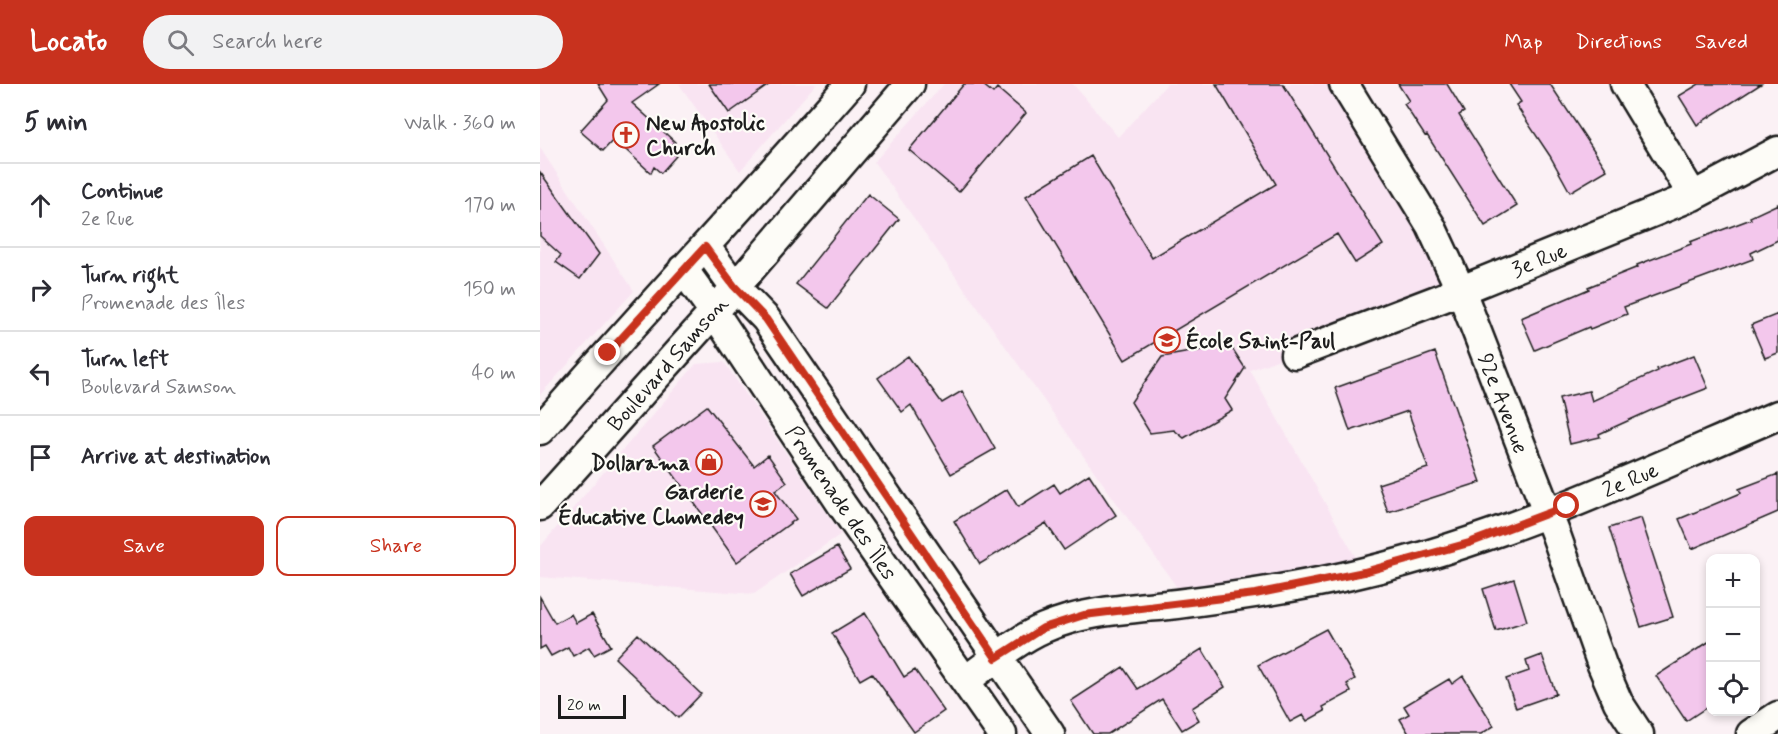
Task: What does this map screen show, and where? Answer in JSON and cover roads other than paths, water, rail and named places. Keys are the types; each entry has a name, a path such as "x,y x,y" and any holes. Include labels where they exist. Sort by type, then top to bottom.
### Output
{"street":[{"path":"540,430 850,84"},
{"name":"Boulevard Samson","path":"540,506 714,312 910,84"},
{"name":"92e Avenue","path":"1344,84 1431,226 1461,291 1548,514 1602,665 1618,702 1639,734"},
{"path":"1624,84 1693,196"},
{"name":"3e Rue","path":"1295,354 1461,291 1693,196 1778,151"},
{"name":"Promenade des Îles","path":"705,247 734,286 766,319 1050,734"},
{"name":"Promenade des Îles","path":"683,269 842,505 1002,734"},
{"name":"2e Rue","path":"996,658 1043,628 1084,615 1255,594 1364,572 1469,543 1548,514 1778,415"},
{"path":"965,681 996,658"},
{"path":"1751,734 1778,716"}],"place":[{"name":"New Apostolic Church","path":"626,135"},
{"name":"École Saint-Paul","path":"1167,340"},
{"name":"Dollarama","path":"709,462"},
{"name":"Garderie Éducative Chomedey","path":"763,504"}]}
